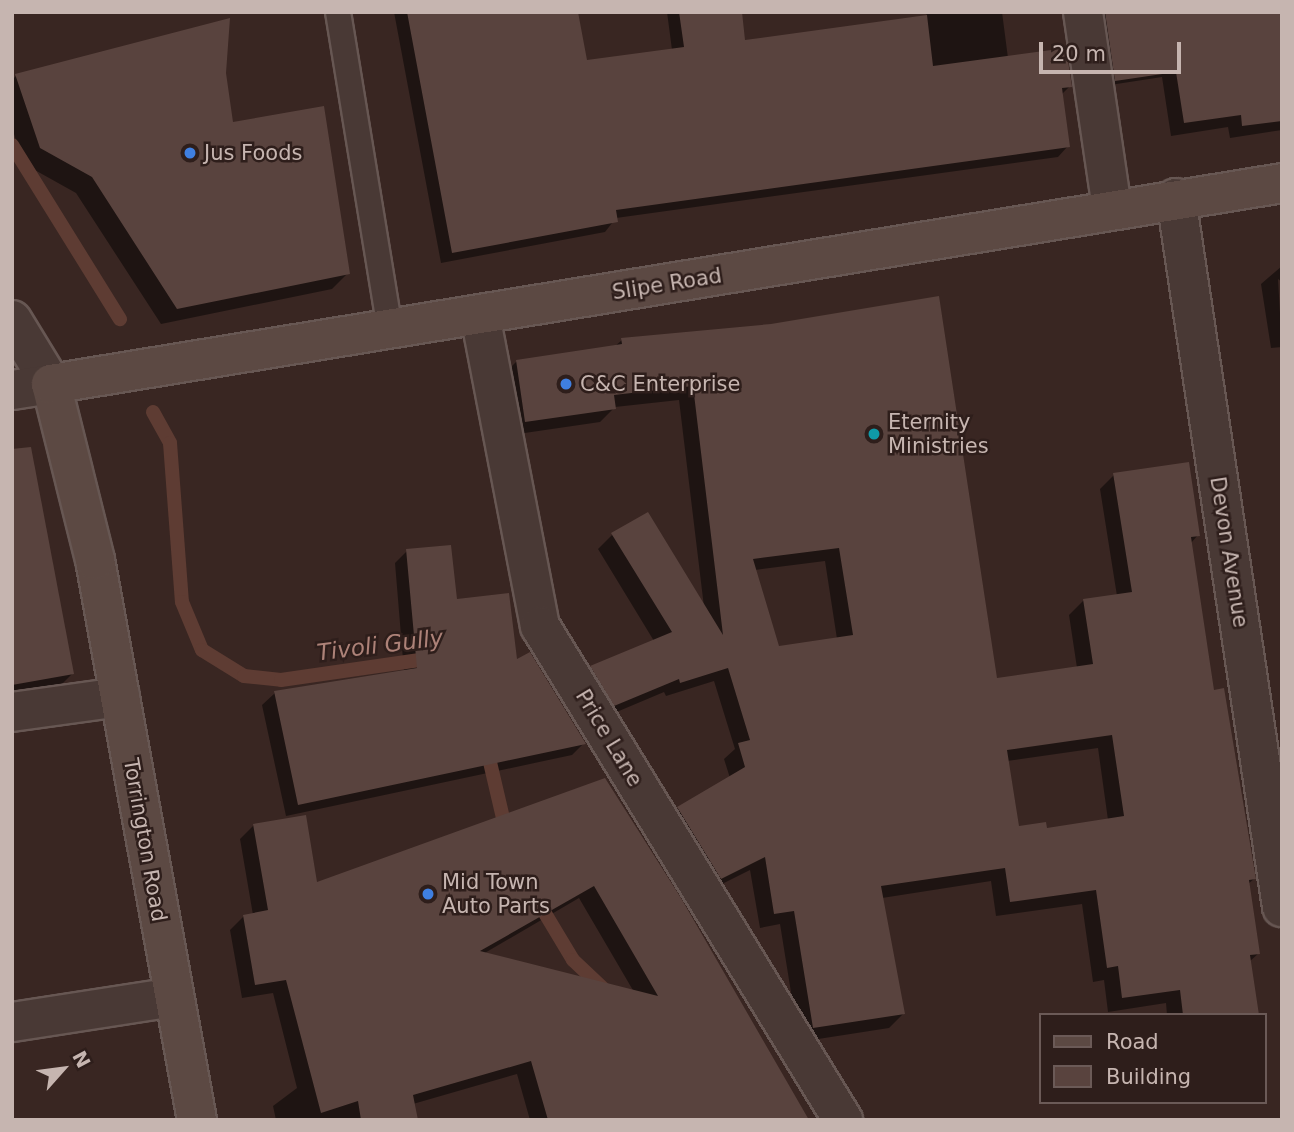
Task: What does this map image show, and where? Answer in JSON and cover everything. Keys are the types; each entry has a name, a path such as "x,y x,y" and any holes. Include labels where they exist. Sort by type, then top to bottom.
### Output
{"main road":[{"name":"Slipe Road","path":"51,384 1176,198 1282,183"},
{"name":"Torrington Road","path":"51,384 95,561 197,1120"}],"street":[{"path":"1083,12 1112,209"},
{"name":"Devon Avenue","path":"1176,198 1282,907"},
{"name":"Price Lane","path":"480,315 540,626 843,1120"},
{"path":"12,320 51,384 12,390"},
{"path":"12,712 120,697"},
{"path":"12,1023 173,997"}],"lane":[{"path":"338,12 390,328"}],"building":[{"path":"407,12 578,12 587,60 684,47 679,12 742,12 745,40 927,15 933,66 1066,48 1072,87 1062,88 1070,147 616,210 618,222 452,253"},
{"path":"1105,12 1282,12 1282,121 1242,126 1241,115 1184,123 1176,72 1115,81"},
{"name":"Jus Foods","path":"230,18 226,73 233,122 324,106 350,274 177,309 92,177 40,148 15,74"},
{"path":"939,296 997,678 1093,664 1083,599 1132,592 1113,473 1189,462 1200,536 1191,537 1214,690 1224,688 1256,879 1249,880 1260,954 1250,955 1259,1013 1183,1013 1180,990 1122,998 1118,966 1107,968 1096,890 1010,902 1005,868 881,886 905,1014 813,1028 794,911 774,914 765,857 721,879 677,807 745,767 738,743 750,740 728,668 680,683 679,679 614,706 590,666 672,632 611,533 648,512 723,635 693,386 614,395 616,409 525,422 516,360 622,344 621,338 771,324","holes":["839,548 853,635 779,646 753,559","1112,735 1124,816 1047,828 1046,822 1019,826 1007,750"]},
{"path":"31,447 74,674 12,685 12,449"},
{"path":"451,545 457,599 509,593 517,659 530,652 586,744 298,805 274,691 417,668 406,549"},
{"path":"605,778 681,898 809,1120 548,1120 531,1061 413,1095 418,1120 361,1120 358,1101 321,1113 286,980 255,985 243,915 268,910 253,824 306,815 317,882","holes":["594,886 658,996 480,951"]}],"waterway":[{"name":"Tivoli Gully","path":"12,145 120,319"},
{"name":"Tivoli Gully","path":"153,412 170,443 182,602 202,650 244,676 281,680 433,658"},
{"name":"Tivoli Gully","path":"486,745 506,831"},
{"name":"Tivoli Gully","path":"537,900 573,960 609,994"}],"place":[{"name":"Jus Foods","path":"190,153"},
{"name":"C&C Enterprise","path":"566,384"},
{"name":"Eternity Ministries","path":"874,434"},
{"name":"Mid Town Auto Parts","path":"428,894"}]}
